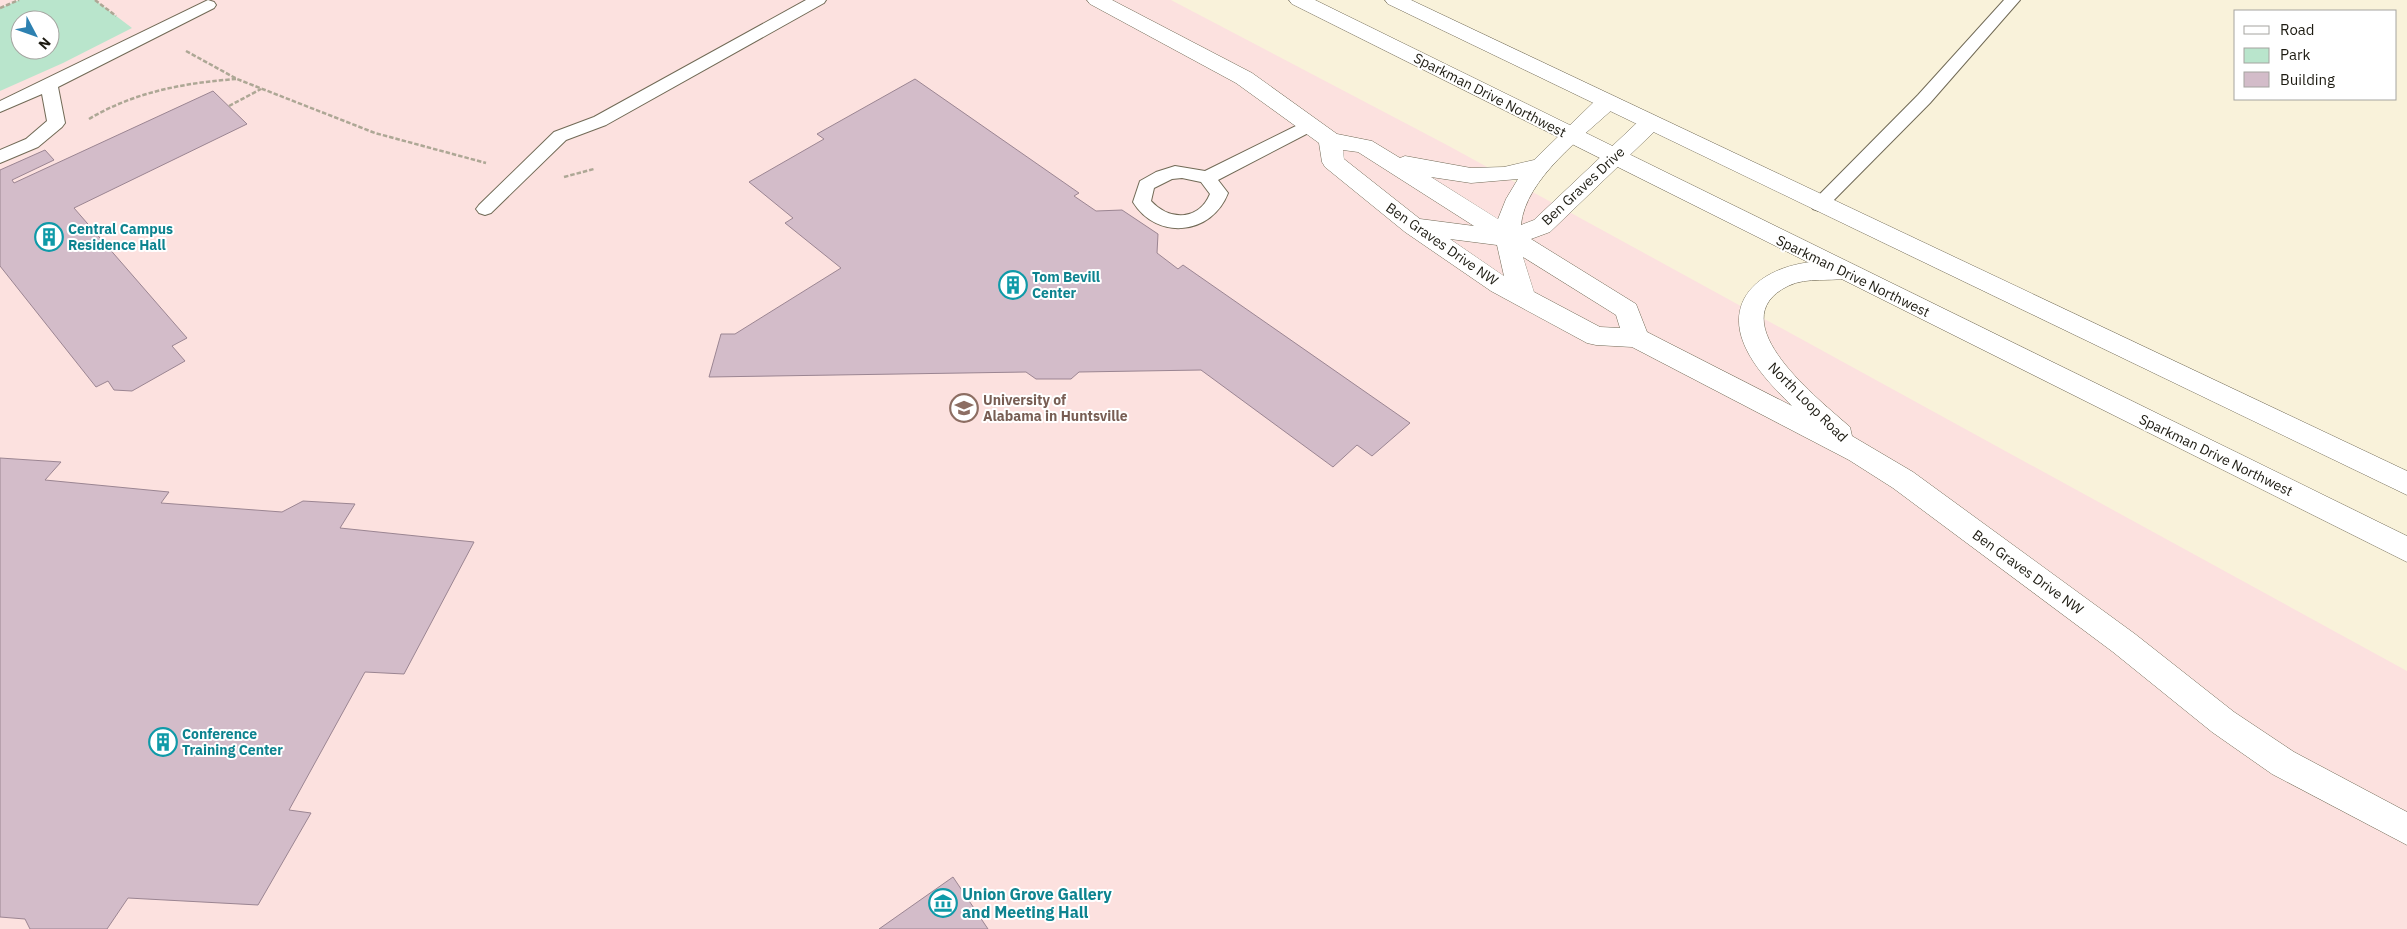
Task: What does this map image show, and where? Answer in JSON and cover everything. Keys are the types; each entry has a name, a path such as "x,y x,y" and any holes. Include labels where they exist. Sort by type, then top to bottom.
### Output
{"street":[{"path":"1097,0 1244,78 1330,140 1364,146 1508,238 1627,310 1636,338"},
{"name":"Sparkman Drive Northwest","path":"1299,0 2407,550"},
{"path":"1396,0 1819,205 2407,484"},
{"path":"1523,298 1508,238 1512,212 1538,166 1607,102"},
{"name":"Ben Graves Drive","path":"1413,226 1508,238 1542,226 1650,124"},
{"name":"Ben Graves Drive NW","path":"1330,140 1334,162 1413,226 1466,264 1523,298 1596,336 1636,338 1859,452 1903,480 2124,643 2223,722 2283,763 2407,829"},
{"path":"1386,160 1478,177 1508,175 1538,166"},
{"name":"North Loop Road","path":"1843,271 1814,270 1790,275 1768,285 1755,301 1750,319 1754,339 1771,367 1859,452"}],"lane":[{"path":"485,209 560,136 600,121 818,0"},
{"path":"1819,205 1924,99 2012,0"},
{"path":"0,106 49,85 208,5"},
{"path":"0,157 32,143 56,123 49,85"},
{"path":"1207,178 1310,125"}],"path":[{"path":"0,8 20,0"},
{"path":"95,0 117,17"},
{"path":"178,46 237,79 375,133 490,164"},
{"path":"85,122 99,113 132,99 208,81 237,79"},
{"path":"229,106 261,88"}],"shaded area":[{"name":"University of Alabama in Huntsville","path":"0,0 1171,0 1447,145 2407,671 2407,929 0,929"}],"green space":[{"path":"19,0 95,0 132,28 63,63 0,91 0,8"}],"building":[{"name":"Tom Bevill Center","path":"915,79 1079,193 1074,196 1096,211 1122,210 1158,234 1157,253 1178,269 1183,265 1410,423 1372,456 1357,445 1333,467 1201,370 1079,372 1071,379 1036,379 1026,372 709,377 721,334 735,334 841,268 785,223 793,218 749,182 824,139 817,134"},
{"name":"Central Campus Residence Hall","path":"213,91 247,124 74,208 187,338 172,346 185,361 132,391 114,390 108,381 96,387 0,266 0,170 45,150 54,160 12,180 14,183"},
{"name":"Conference Training Center","path":"0,458 61,462 45,480 169,492 161,503 282,512 303,501 355,504 340,528 474,542 404,674 365,672 289,810 311,813 258,905 128,898 107,929 30,929 25,919 0,917"},
{"name":"Union Grove Gallery and Meeting Hall","path":"953,877 988,929 879,929"}],"place":[{"name":"Central Campus Residence Hall","path":"49,237"},
{"name":"Tom Bevill Center","path":"1013,285"},
{"name":"University of Alabama in Huntsville","path":"964,408"},
{"name":"Conference Training Center","path":"163,742"},
{"name":"Union Grove Gallery and Meeting Hall","path":"943,903"}]}
